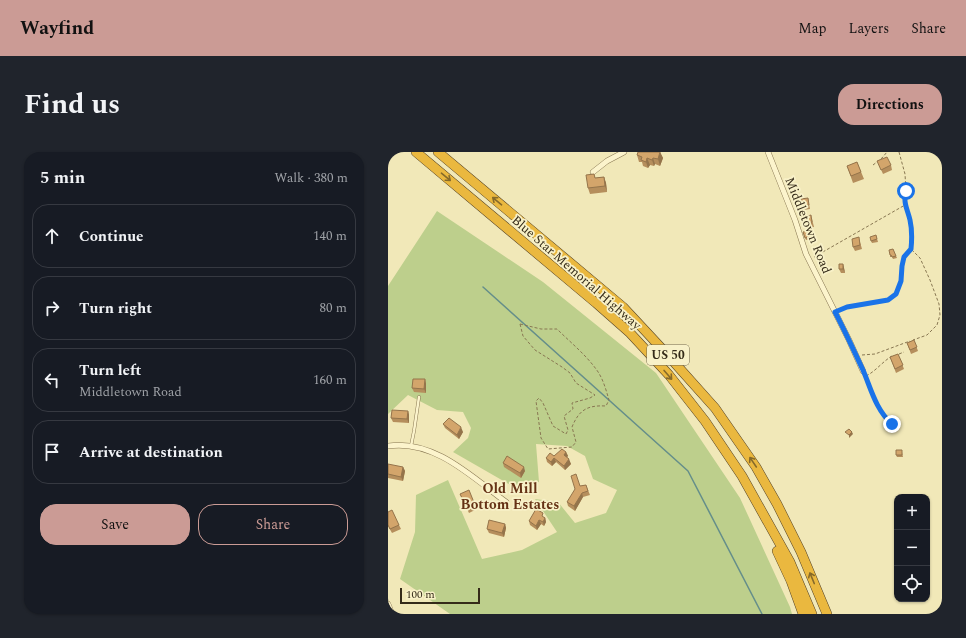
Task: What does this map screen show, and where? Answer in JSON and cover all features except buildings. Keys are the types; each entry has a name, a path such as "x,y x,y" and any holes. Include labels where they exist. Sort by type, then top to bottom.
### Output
{"highway":[{"name":"Blue Star Memorial Highway","path":"416,152 630,333 668,376 705,421 720,442 763,513 790,562 812,614"},
{"name":"Blue Star Memorial Highway","path":"438,152 623,307 715,408 756,467 777,504 801,552 827,614"},
{"path":"763,513 765,526 791,581 803,614"}],"street":[{"path":"593,172 607,161 624,152"},
{"name":"Middletown Road","path":"768,152 791,208 806,254 864,374"},
{"path":"388,446 398,444 418,446 437,454 448,460 506,502"},
{"path":"388,604 392,614"}],"lane":[{"path":"411,446 418,397"}],"path":[{"path":"873,165 887,152"},
{"path":"835,312 854,305 888,300 896,294 901,281 904,257 911,249 912,237 910,220 904,199 906,191 905,174 898,152"},
{"path":"810,260 906,205"},
{"path":"854,351 862,355 875,354 927,334 937,325 940,315 937,298 920,258 911,249"},
{"path":"520,324 541,329 557,329 588,359 601,377 609,400 606,406 589,407 582,411 572,427 576,442 572,447 548,449 541,438 536,402 539,398 543,403 553,426 566,434 568,430 564,416 573,409 572,403 590,398 595,394 576,383 570,374 562,367 535,350 523,336 520,324"},
{"path":"901,428 892,424 885,418 878,407 864,374 878,368 890,357 904,352"}],"green space":[{"path":"437,211 543,282 656,373 740,498 792,614 450,614 400,579 415,532 416,495 448,480 482,559 522,550 557,532 535,499 558,502 575,523 606,513 617,490 593,479 585,456 567,446 536,444 539,482 512,486 453,452 468,438 471,428 463,412 437,410 408,395 388,414 388,286"}],"waterway":[{"path":"483,287 688,471 762,614"}],"district":[{"name":"Old Mill Bottom Estates","path":"510,496"}],"route":[{"path":"892,424 885,418 878,407 850,340 835,312 860,304 888,300 896,294 901,281 904,257 911,249 912,237 910,220 904,199 906,191"}]}
